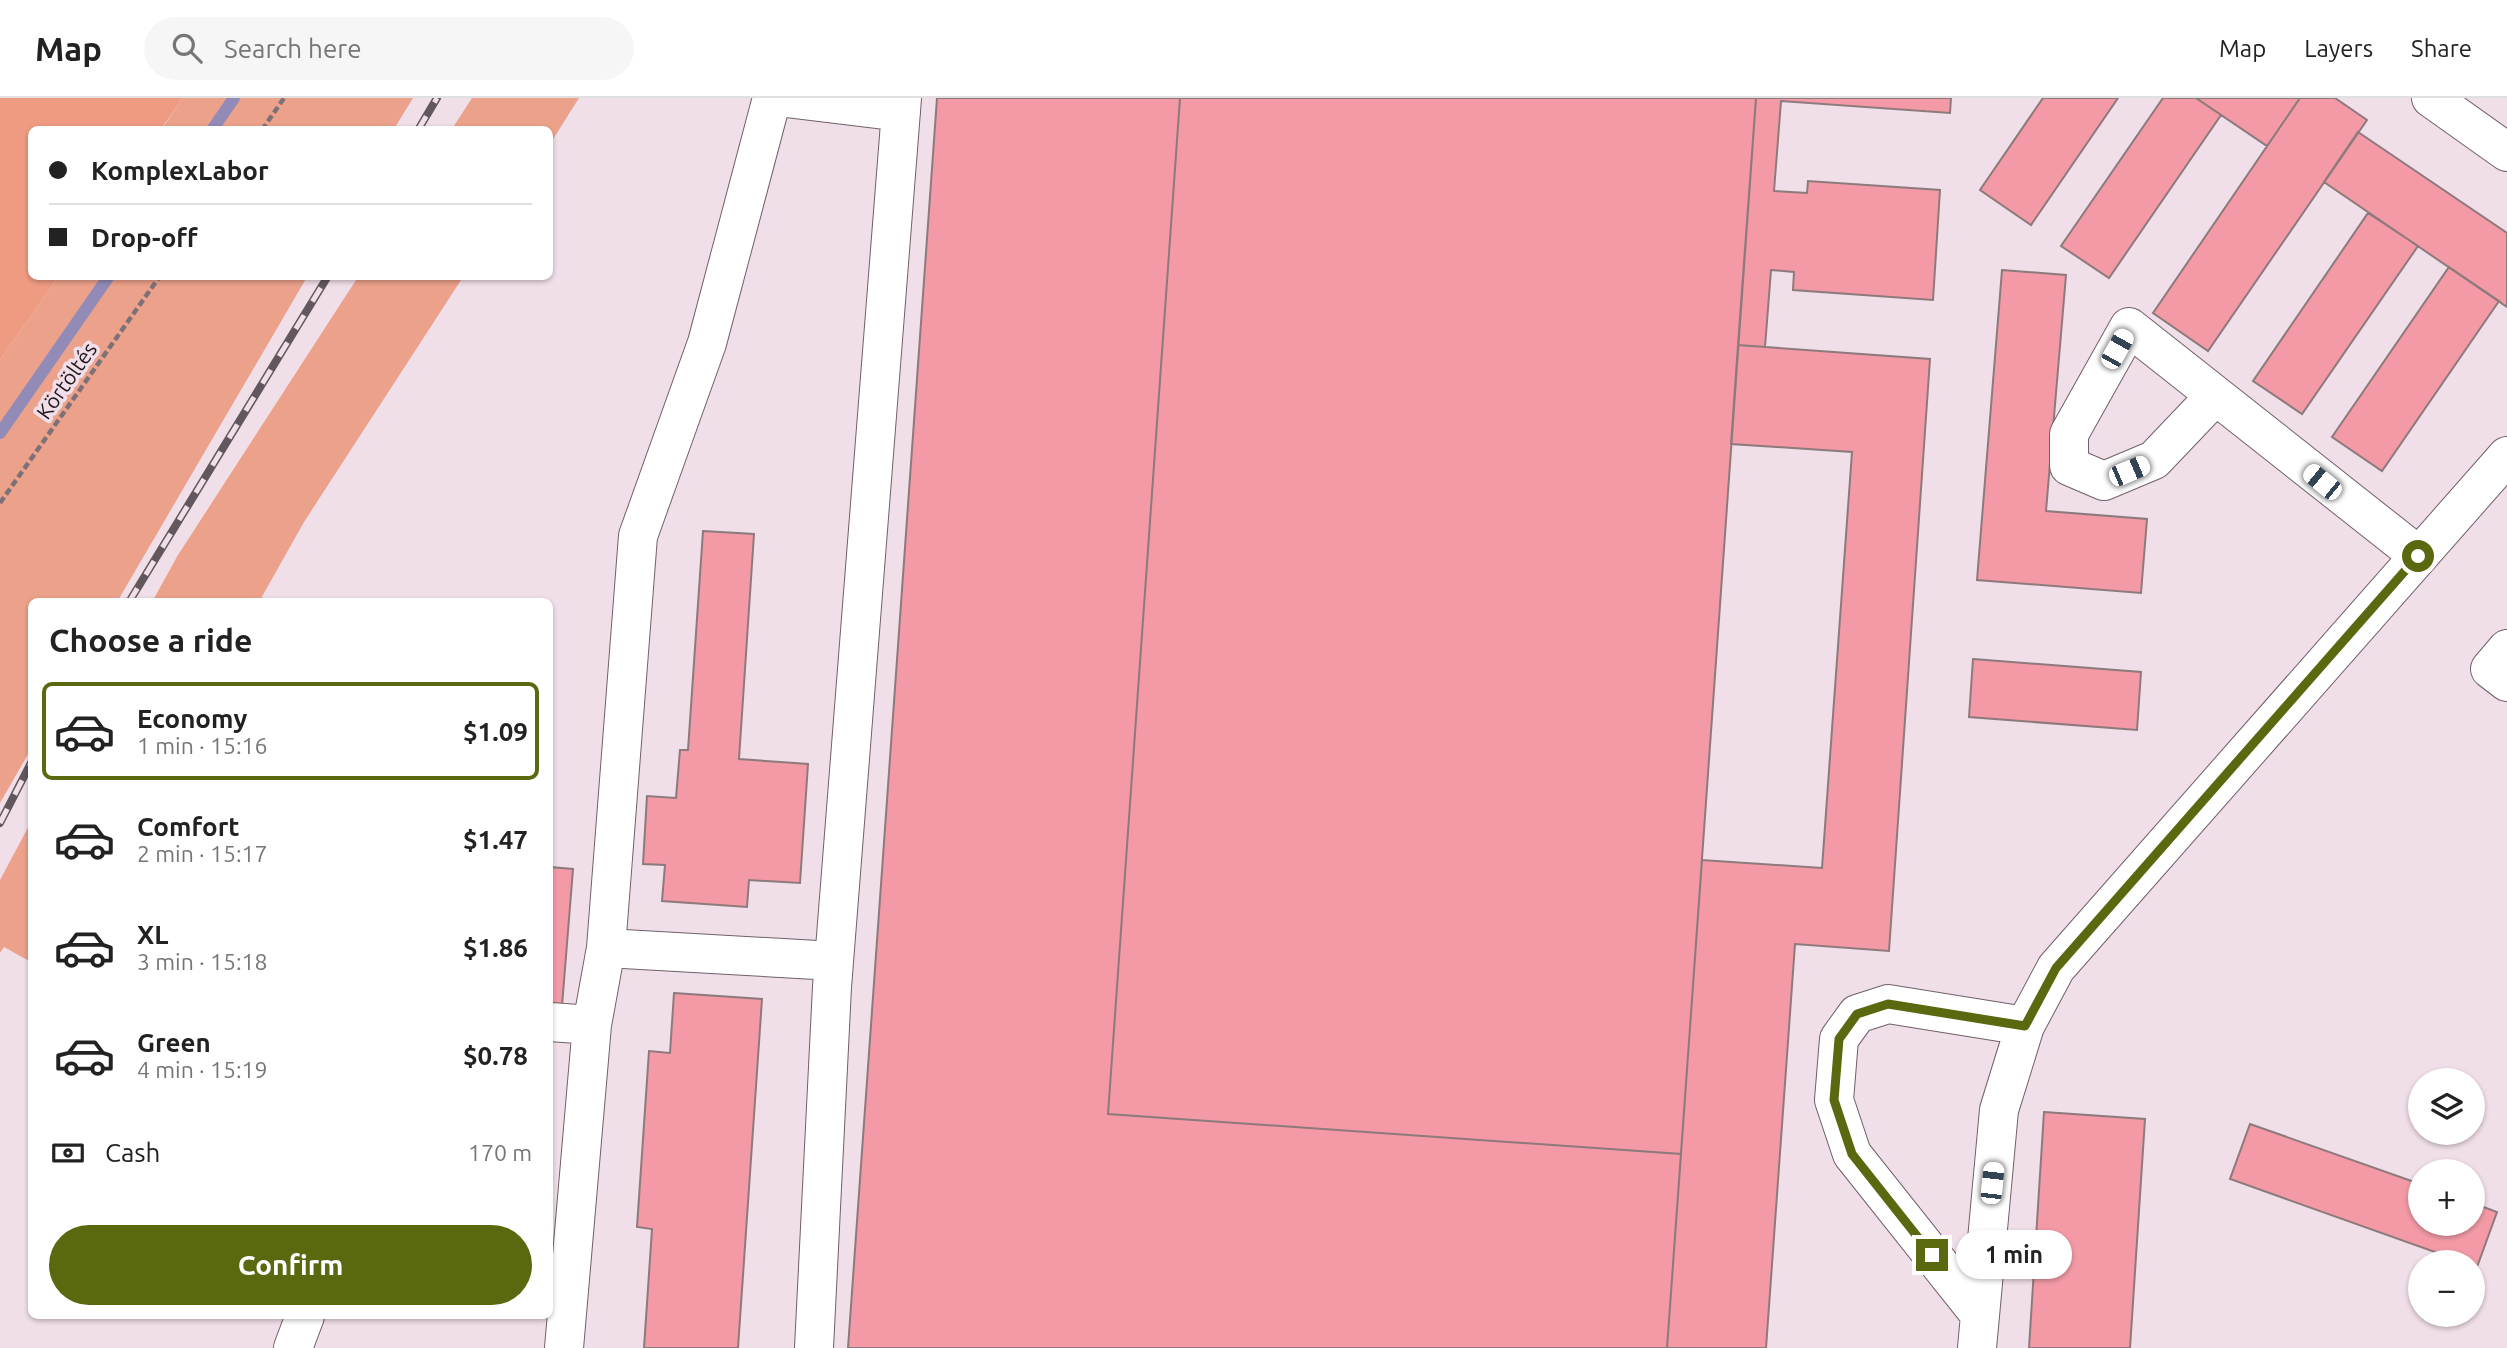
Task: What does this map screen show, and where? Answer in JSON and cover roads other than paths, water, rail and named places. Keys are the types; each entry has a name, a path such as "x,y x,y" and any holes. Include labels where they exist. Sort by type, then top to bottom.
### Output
{"street":[{"path":"564,1348 592,1025 606,948 638,536 707,343 772,98"},
{"path":"786,98 901,105 834,961 814,1348"},
{"path":"2431,98 2507,152"},
{"path":"2215,396 2418,556"},
{"path":"1978,1332 1999,1110 2025,1026 2056,968 2418,556 2501,476"},
{"path":"2507,649 2490,669 2507,682"},
{"path":"606,948 834,961"},
{"path":"1978,1332 1852,1154 1834,1100 1839,1039 1857,1014 1888,1004 2025,1026"},
{"path":"553,1022 592,1025"},
{"path":"293,1348 304,1319"}],"waterway":[{"path":"215,126 234,98"},
{"path":"0,433 106,280"}],"railway":[{"path":"420,126 437,98"},
{"path":"131,598 326,280"},
{"path":"0,823 28,769"}]}
